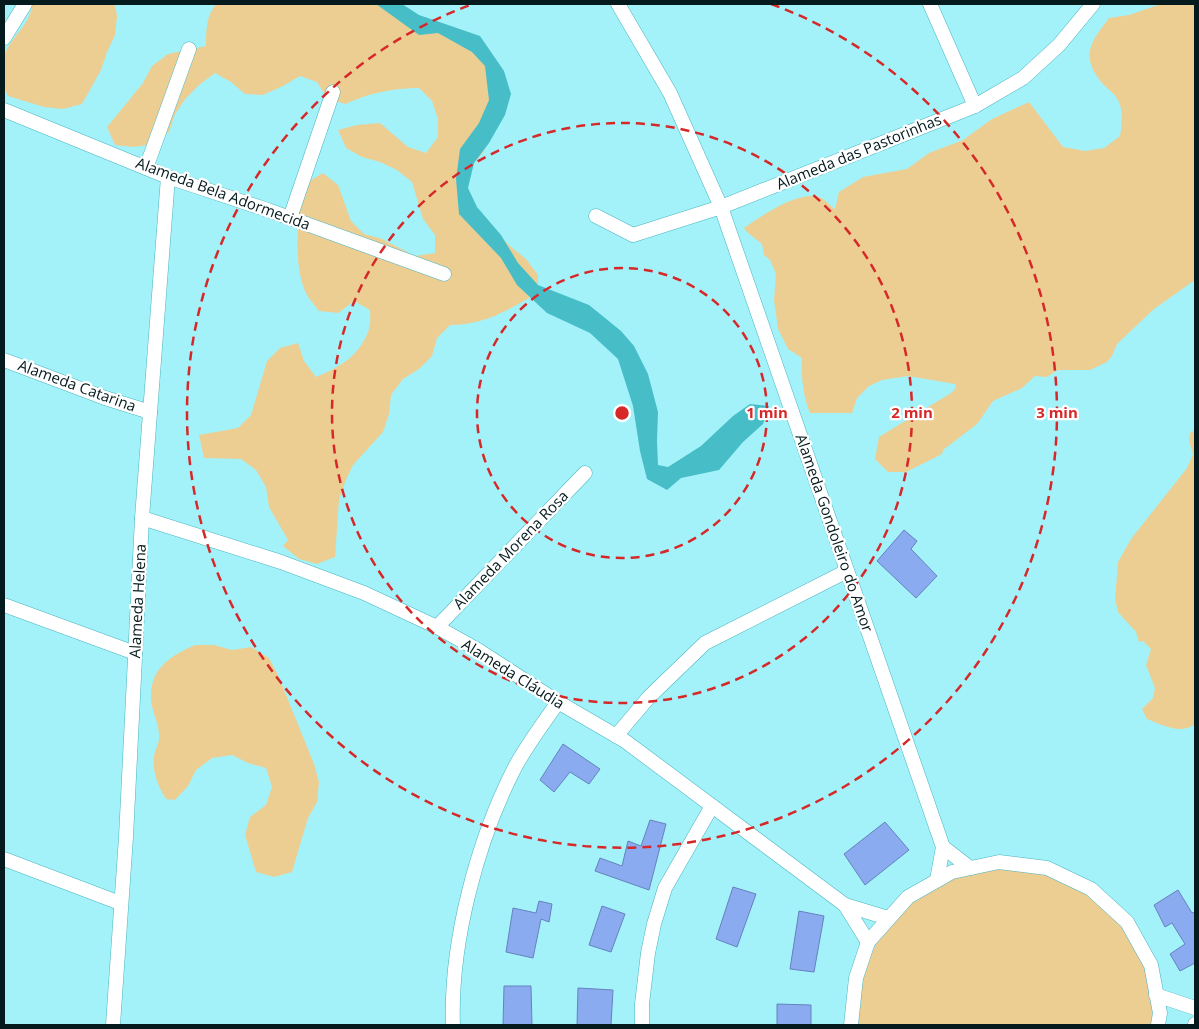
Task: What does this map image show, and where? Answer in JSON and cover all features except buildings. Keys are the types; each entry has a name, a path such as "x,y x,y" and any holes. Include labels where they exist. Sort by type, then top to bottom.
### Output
{"street":[{"path":"4,38 25,4"},
{"name":"Alameda Gondoleiro do Amor","path":"618,4 670,93 721,207 943,847 937,880"},
{"path":"930,4 974,106"},
{"name":"Alameda das Pastorinhas","path":"596,216 632,235 721,207 974,106 1023,78 1059,45 1093,4"},
{"path":"146,168 189,49"},
{"path":"290,218 333,92"},
{"name":"Alameda Bela Adormecida","path":"4,110 168,177 290,218 444,274"},
{"name":"Alameda Helena","path":"112,1025 126,837 142,518 168,177"},
{"name":"Alameda Catarina","path":"4,360 105,398 150,412"},
{"name":"Alameda Morena Rosa","path":"437,627 585,473"},
{"name":"Alameda Cláudia","path":"142,518 281,562 364,593 437,627 478,650 558,702 616,736 845,905"},
{"path":"616,736 649,697 705,643 847,571"},
{"path":"4,606 135,653"},
{"path":"453,1025 452,1006 461,931 470,886 481,847 514,769 558,702"},
{"path":"642,1025 642,1004 648,953 654,924 665,888 712,806"},
{"path":"943,847 970,868"},
{"path":"4,858 120,903"},
{"path":"851,1025 856,978 868,942 888,918 908,896 952,872 999,862 1048,868 1091,889 1127,922 1150,965 1160,1012 1158,1025"},
{"path":"845,905 888,918"},
{"path":"845,905 868,942"},
{"path":"1156,996 1195,1008"}],"shaded area":[{"path":"32,4 115,4 117,16 115,35 101,70 82,104 63,109 44,107 8,96 4,83 4,58 10,44 28,19"},
{"path":"216,4 393,4 417,26 472,34 487,46 495,63 500,119 483,152 471,167 466,185 483,220 526,259 538,275 538,293 506,311 485,319 450,325 437,338 432,356 419,369 403,379 391,395 389,414 383,432 353,465 345,482 339,500 335,557 317,564 299,559 283,546 288,540 269,507 266,487 256,470 241,459 204,458 199,435 238,428 251,415 267,361 280,348 298,343 304,361 316,377 341,365 355,353 370,327 370,310 354,301 338,313 319,311 307,295 299,270 297,240 300,209 306,183 323,173 338,185 351,221 364,234 382,239 415,256 435,253 435,235 423,219 412,182 397,170 380,162 362,157 346,148 338,130 357,125 380,123 408,147 426,153 438,137 438,119 432,101 419,88 382,92 345,104 327,98 317,82 300,76 263,95 245,94 231,82 215,73 186,98 175,114 169,132 154,144 134,147 115,145 107,127 143,83 152,66 168,54 206,46 208,19"},
{"path":"1161,4 1195,4 1195,280 1154,309 1117,344 1107,362 1090,370 1058,370 1047,377 1035,376 1022,388 993,401 977,424 943,450 942,454 906,472 888,472 875,459 879,437 951,393 956,388 955,384 908,376 882,380 869,386 857,398 852,413 810,413 803,386 802,358 788,349 778,329 774,300 776,274 770,260 764,255 762,244 744,228 790,201 810,196 823,199 835,209 839,192 863,177 907,169 929,153 963,140 992,119 1029,102 1063,147 1085,151 1104,148 1120,136 1121,111 1119,101 1102,83 1091,65 1090,50 1093,42 1109,18 1129,15"},
{"path":"1195,430 1195,724 1184,729 1178,729 1147,719 1142,709 1153,698 1155,688 1146,665 1151,649 1143,641 1139,642 1136,632 1118,612 1115,599 1118,562 1131,539 1187,468 1193,454 1189,441 1190,433"},
{"path":"195,645 214,645 232,650 251,647 269,658 278,675 314,764 319,782 317,802 308,818 292,872 274,877 256,872 245,835 250,817 266,805 272,787 266,768 248,763 232,755 212,758 196,770 188,786 175,800 166,799 158,784 154,762 159,738 151,700 151,689 157,672 163,665 177,654"},
{"path":"1000,868 1046,873 1088,893 1123,925 1145,967 1154,1013 1153,1025 856,1025 861,979 879,937 911,901 954,877"}],"water":[{"path":"376,4 402,4 419,15 480,36 504,71 511,94 505,115 489,143 474,163 468,188 477,207 501,235 518,263 538,285 589,305 621,331 634,346 648,374 658,412 658,465 668,467 701,446 733,416 750,404 769,406 763,424 743,442 719,470 681,478 667,490 647,479 640,451 633,406 618,359 590,333 547,313 517,285 501,258 459,214 456,179 460,149 479,123 489,100 485,66 472,52 438,33 419,35"}]}
